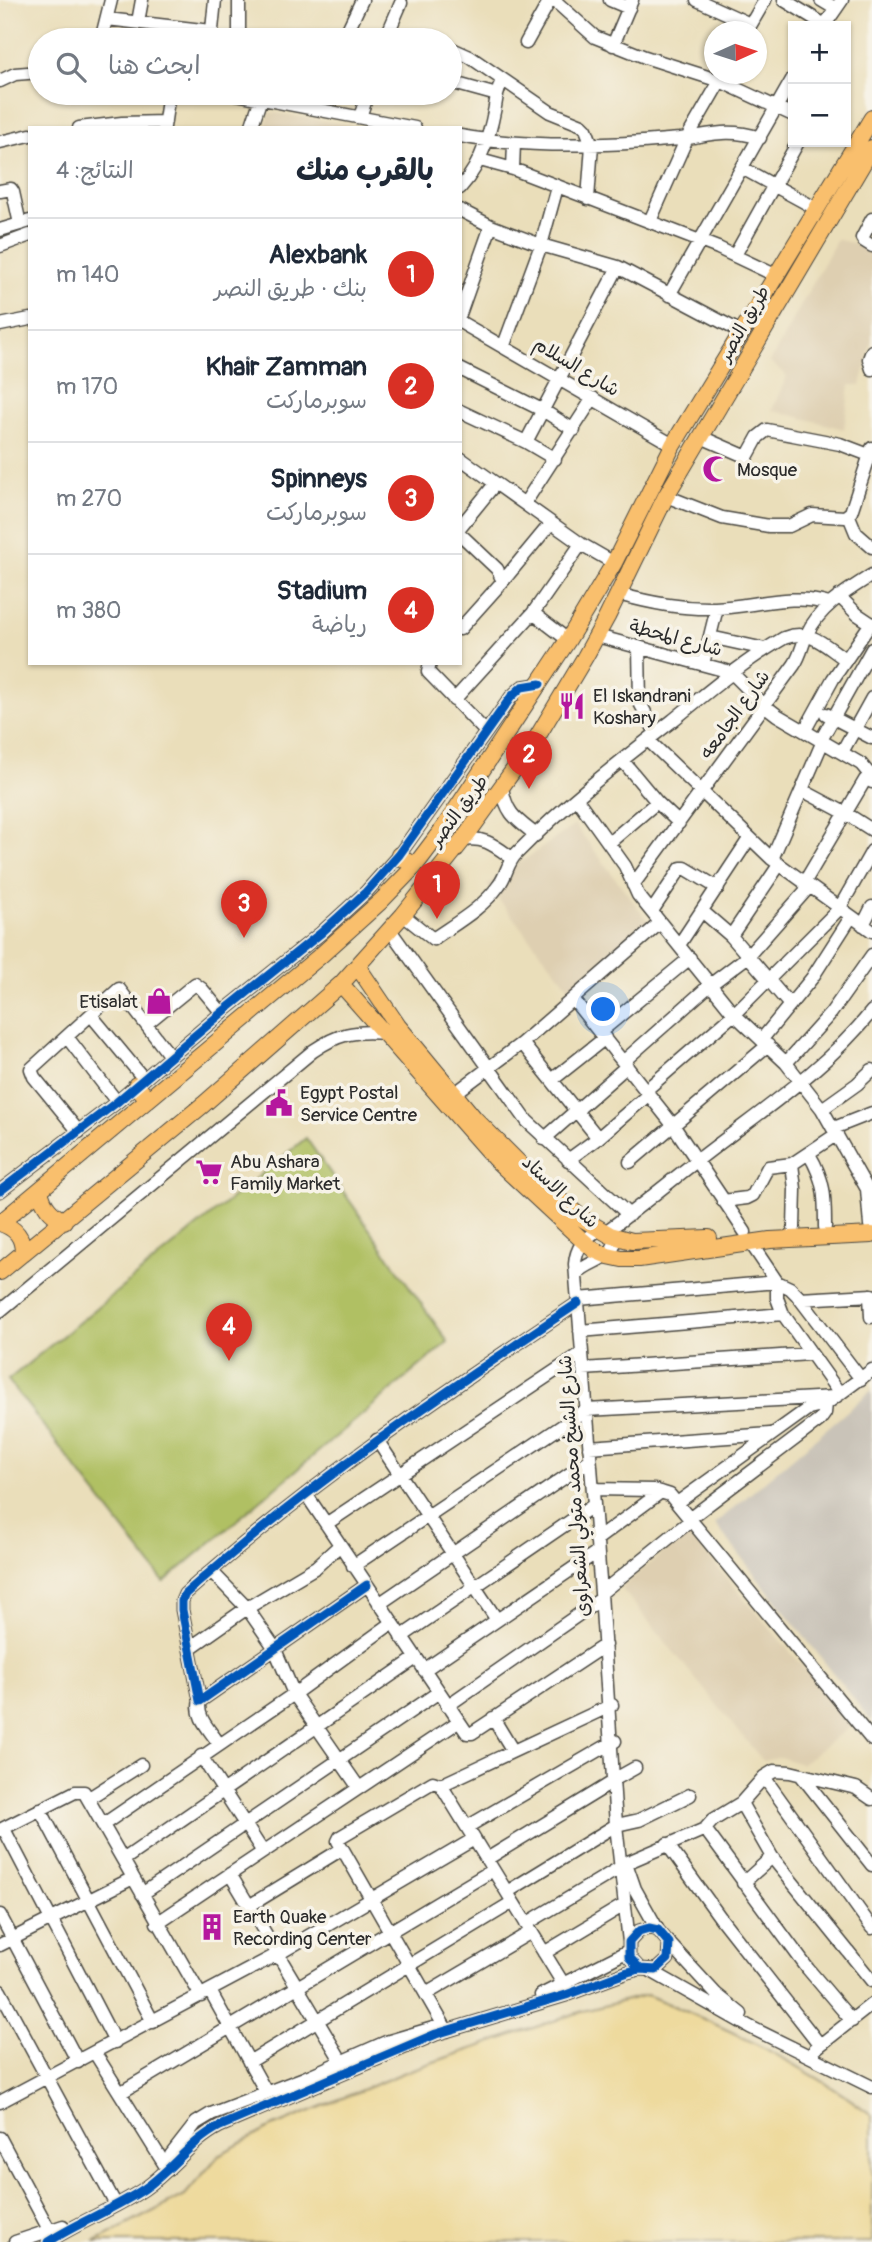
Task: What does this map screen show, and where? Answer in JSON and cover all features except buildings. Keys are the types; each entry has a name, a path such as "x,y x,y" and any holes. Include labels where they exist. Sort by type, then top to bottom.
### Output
{"main road":[{"name":"طريق النصر","path":"851,142 872,118"},
{"name":"طريق النصر","path":"0,1223 320,956 414,867 445,826 568,640 614,563 673,445 817,209 848,147"},
{"name":"طريق النصر","path":"0,1272 204,1104 341,984 403,915 463,840 536,739 597,636 666,496 869,159"},
{"path":"513,724 515,734 522,740 536,739"},
{"path":"493,755 507,758 512,772"},
{"path":"399,855 414,867"},
{"name":"شارع الاستاد","path":"358,967 398,1026 495,1140 539,1183 583,1219 607,1233 640,1241 673,1241 789,1238 871,1229"},
{"name":"شارع الاستاد","path":"341,984 495,1159 594,1250 608,1256 639,1259 794,1228 871,1229"},
{"path":"140,1082 148,1099"},
{"path":"40,1190 45,1206 64,1221"},
{"path":"0,1223 15,1230 20,1237 23,1253"}],"street":[{"path":"105,28 111,0"},
{"path":"138,22 142,0"},
{"path":"212,28 215,0"},
{"path":"239,0 239,28"},
{"path":"349,28 362,0"},
{"path":"526,43 552,0 595,37 613,45 704,72"},
{"path":"610,0 631,4 613,45"},
{"path":"697,0 736,21"},
{"path":"753,21 765,0"},
{"path":"784,0 818,21"},
{"path":"821,0 839,5 828,21"},
{"path":"391,28 401,3"},
{"path":"107,19 169,28"},
{"path":"462,53 550,112 586,129 592,145 588,199"},
{"path":"0,81 15,74 28,73"},
{"path":"462,185 480,160 502,79"},
{"path":"650,221 687,138 718,84"},
{"path":"736,84 788,112"},
{"path":"669,295 790,84"},
{"path":"462,85 497,95"},
{"path":"96,126 122,123 164,125 167,105"},
{"path":"252,125 259,105"},
{"path":"297,105 405,126"},
{"path":"360,117 364,105"},
{"path":"462,136 514,143 592,145 687,138 730,131 760,138"},
{"path":"0,142 28,135"},
{"path":"513,169 514,143"},
{"path":"735,255 795,147"},
{"path":"480,160 513,169 650,221 735,255 776,276"},
{"path":"743,168 817,209"},
{"path":"504,345 541,245 557,187"},
{"path":"0,191 10,189 13,192 25,222 0,230"},
{"path":"462,211 491,226 541,245 618,267 741,332"},
{"path":"872,219 862,238 872,246"},
{"path":"462,308 491,226"},
{"path":"0,246 28,236"},
{"path":"526,442 618,267"},
{"path":"0,325 28,319"},
{"name":"شارع السلام","path":"462,323 673,445"},
{"path":"872,351 869,359 872,369"},
{"path":"462,372 544,411 574,430"},
{"path":"525,503 593,398"},
{"path":"462,412 555,459"},
{"path":"701,437 747,457 758,437 767,430 839,444 870,459 849,516 856,533 872,547"},
{"path":"462,460 581,544 614,563"},
{"path":"462,525 495,485"},
{"path":"666,496 722,518 769,526 789,526 812,515 849,516"},
{"path":"462,627 551,523"},
{"path":"462,536 492,564 503,581"},
{"path":"454,699 533,613 581,544"},
{"name":"شارع الجامعه","path":"632,885 800,657 807,634 834,601 872,575"},
{"path":"618,594 665,606 717,608 794,600 834,601 872,623 845,659 805,730"},
{"path":"703,664 717,608"},
{"path":"533,613 568,640"},
{"path":"403,915 433,939 489,899 507,874 512,859 536,835 622,760 765,649 792,635 807,634 845,659"},
{"name":"شارع المحطة","path":"597,636 732,673 764,705 861,764 871,777"},
{"path":"710,637 765,649"},
{"path":"639,647 640,703 652,736 702,792 776,862 867,928 872,907"},
{"path":"731,936 776,862 832,718 872,649"},
{"path":"430,665 428,672 486,732"},
{"path":"0,1191 117,1102 321,933 366,892 399,855 511,697 522,687 540,684"},
{"path":"842,752 872,698"},
{"path":"817,708 872,738"},
{"path":"622,760 657,802 679,823"},
{"path":"544,1139 710,985 747,957 806,885 865,780 871,777"},
{"path":"502,787 505,807 536,835"},
{"path":"802,790 872,830"},
{"path":"577,799 610,842 625,866 632,885 660,923 734,1014 786,1063 822,1109 870,1193 871,1229"},
{"path":"610,842 657,802"},
{"path":"463,840 472,838 489,841 512,859"},
{"path":"679,945 749,839"},
{"path":"568,1160 598,1138 734,1014 839,909 872,851"},
{"path":"652,911 681,868 685,867 718,888"},
{"path":"702,911 731,936 790,1005"},
{"path":"630,1162 765,1042 812,978 851,917"},
{"path":"454,1094 522,1043 660,923"},
{"path":"390,930 527,1121 629,1215"},
{"path":"786,1063 831,1013 872,955"},
{"path":"552,1080 690,958"},
{"path":"146,1024 195,984 222,1013"},
{"path":"79,1132 32,1072 34,1066 120,989 170,1056"},
{"path":"573,999 673,1125 777,1282 777,1298 783,1314 810,1354 834,1398"},
{"path":"583,1242 607,1233 696,1160 802,1083 838,1051 872,1011"},
{"path":"91,1015 140,1082"},
{"path":"0,1311 313,1051 331,1039 345,1034 385,1033"},
{"path":"67,1037 117,1102"},
{"path":"522,1043 598,1138"},
{"path":"822,1109 872,1070"},
{"path":"723,1201 753,1195 768,1167 792,1164 809,1154 835,1131 872,1113"},
{"path":"809,1154 822,1176 825,1227"},
{"path":"792,1164 795,1189 794,1228"},
{"path":"576,1274 587,1264 608,1256 614,1248 607,1233"},
{"name":"شارع الشيخ محمد متولي الشعراوى","path":"583,1242 576,1255 576,1274 629,1947"},
{"path":"219,1744 200,1715 198,1707 200,1701 182,1601 185,1594 306,1494 377,1440 578,1301 777,1282 790,1288 800,1299 861,1379"},
{"path":"800,1299 871,1295 871,1317"},
{"path":"580,1331 783,1314"},
{"path":"326,1524 582,1353"},
{"path":"583,1370 810,1354"},
{"path":"677,1503 771,1434 813,1406 834,1398 872,1370"},
{"path":"354,1566 586,1410 834,1398"},
{"path":"447,1706 601,1596 690,1520 820,1420 834,1398"},
{"path":"379,1604 453,1554 590,1454 771,1434"},
{"path":"377,1440 497,1620"},
{"path":"593,1489 654,1490 670,1495 872,1740"},
{"path":"424,1670 597,1546 662,1492"},
{"path":"306,1494 447,1706 469,1733 605,1645"},
{"path":"401,1637 594,1505"},
{"path":"190,1648 247,1608 316,1567 340,1545"},
{"path":"211,1571 247,1608 274,1647 294,1694 359,1788"},
{"path":"200,1701 274,1647 367,1585"},
{"path":"104,1824 294,1694 392,1623"},
{"path":"123,1860 415,1658"},
{"path":"142,1894 439,1692"},
{"path":"441,1785 610,1702"},
{"path":"493,1718 513,1751"},
{"path":"157,1923 458,1722"},
{"path":"467,1828 613,1742"},
{"path":"201,1756 263,1852"},
{"path":"89,1798 141,1765"},
{"path":"121,2094 390,1932 635,1768"},
{"path":"426,1994 623,1865 705,1829 713,1820 741,1803 764,1777 774,1772 802,1775 856,1788 872,1799"},
{"path":"802,1775 872,1865"},
{"path":"764,1777 872,1928"},
{"path":"445,2028 338,1841 340,1837 433,1782 439,1782 441,1785 564,1985"},
{"path":"115,2042 2,1830 78,1791 84,1792 89,1798 157,1923 230,2028 266,2092"},
{"path":"249,2062 410,1965 619,1825 639,1820 690,1795"},
{"path":"741,1803 772,1857 872,1981"},
{"path":"40,1809 153,2022"},
{"path":"705,1829 808,1969 852,2021"},
{"path":"0,2102 278,1954 474,1839"},
{"path":"667,1844 813,2053"},
{"path":"249,1906 342,1849"},
{"path":"743,1883 772,1857"},
{"name":"شارع الشيخ محمد متولي الشعراوى","path":"623,1865 659,1930"},
{"path":"230,1874 342,2062"},
{"path":"0,1945 133,1878"},
{"path":"544,1953 624,1905"},
{"path":"0,1915 78,2062"},
{"path":"15,2242 50,2237 144,2189 200,2137 220,2126 445,2028 537,1997 564,1985 629,1947 639,1931 649,1928 659,1930 716,1994 736,2011 872,2087"},
{"path":"166,2166 196,2123 204,2118 398,2038 445,2028 661,1967 668,1959 669,1943"},
{"path":"629,1947 632,1962 645,1970 750,2027 813,2053"},
{"path":"0,1991 115,2202"},
{"path":"813,2053 872,2004"},
{"path":"95,2053 166,2166"},
{"path":"0,2138 50,2237"}],"shaded area":[{"path":"270,112 355,126 266,126"},
{"path":"837,239 872,249 872,340 861,385 850,385 844,429 772,410 787,376 770,362"},
{"path":"575,825 648,921 569,987 487,885"},
{"path":"872,1390 872,1722 715,1524"},
{"path":"687,1532 853,1725 801,1764 780,1757 763,1761 621,1588"}],"green space":[{"path":"306,1138 448,1342 164,1582 8,1380"}],"sand":[{"path":"647,1995 764,2048 819,2079 872,2115 872,2242 94,2242 185,2195 220,2154 272,2127 413,2069 583,2011"}],"cycle path":[{"path":"0,1191 117,1102 321,933 366,892 399,855 511,697 522,687 540,684"},
{"path":"367,1585 200,1701 182,1610 185,1594 327,1478 426,1406 578,1303"},
{"path":"48,2242 144,2189 199,2140 220,2126 436,2034 566,1995 628,1972 640,1969 656,1970 668,1959 669,1943 658,1930 649,1928 639,1931 629,1942 629,1957 640,1969"}],"place":[{"name":"Mosque","path":"716,469"},
{"name":"El Iskandrani Koshary","path":"572,706"},
{"name":"Khair Zamman","path":"529,789"},
{"name":"Alexbank","path":"437,919"},
{"name":"Spinneys","path":"244,938"},
{"name":"Etisalat","path":"159,1001"},
{"name":"Egypt Postal Service Centre","path":"279,1103"},
{"name":"Abu Ashara Family Market","path":"209,1172"},
{"name":"Stadium","path":"229,1361"},
{"name":"Earth Quake Recording Center","path":"212,1927"}]}
